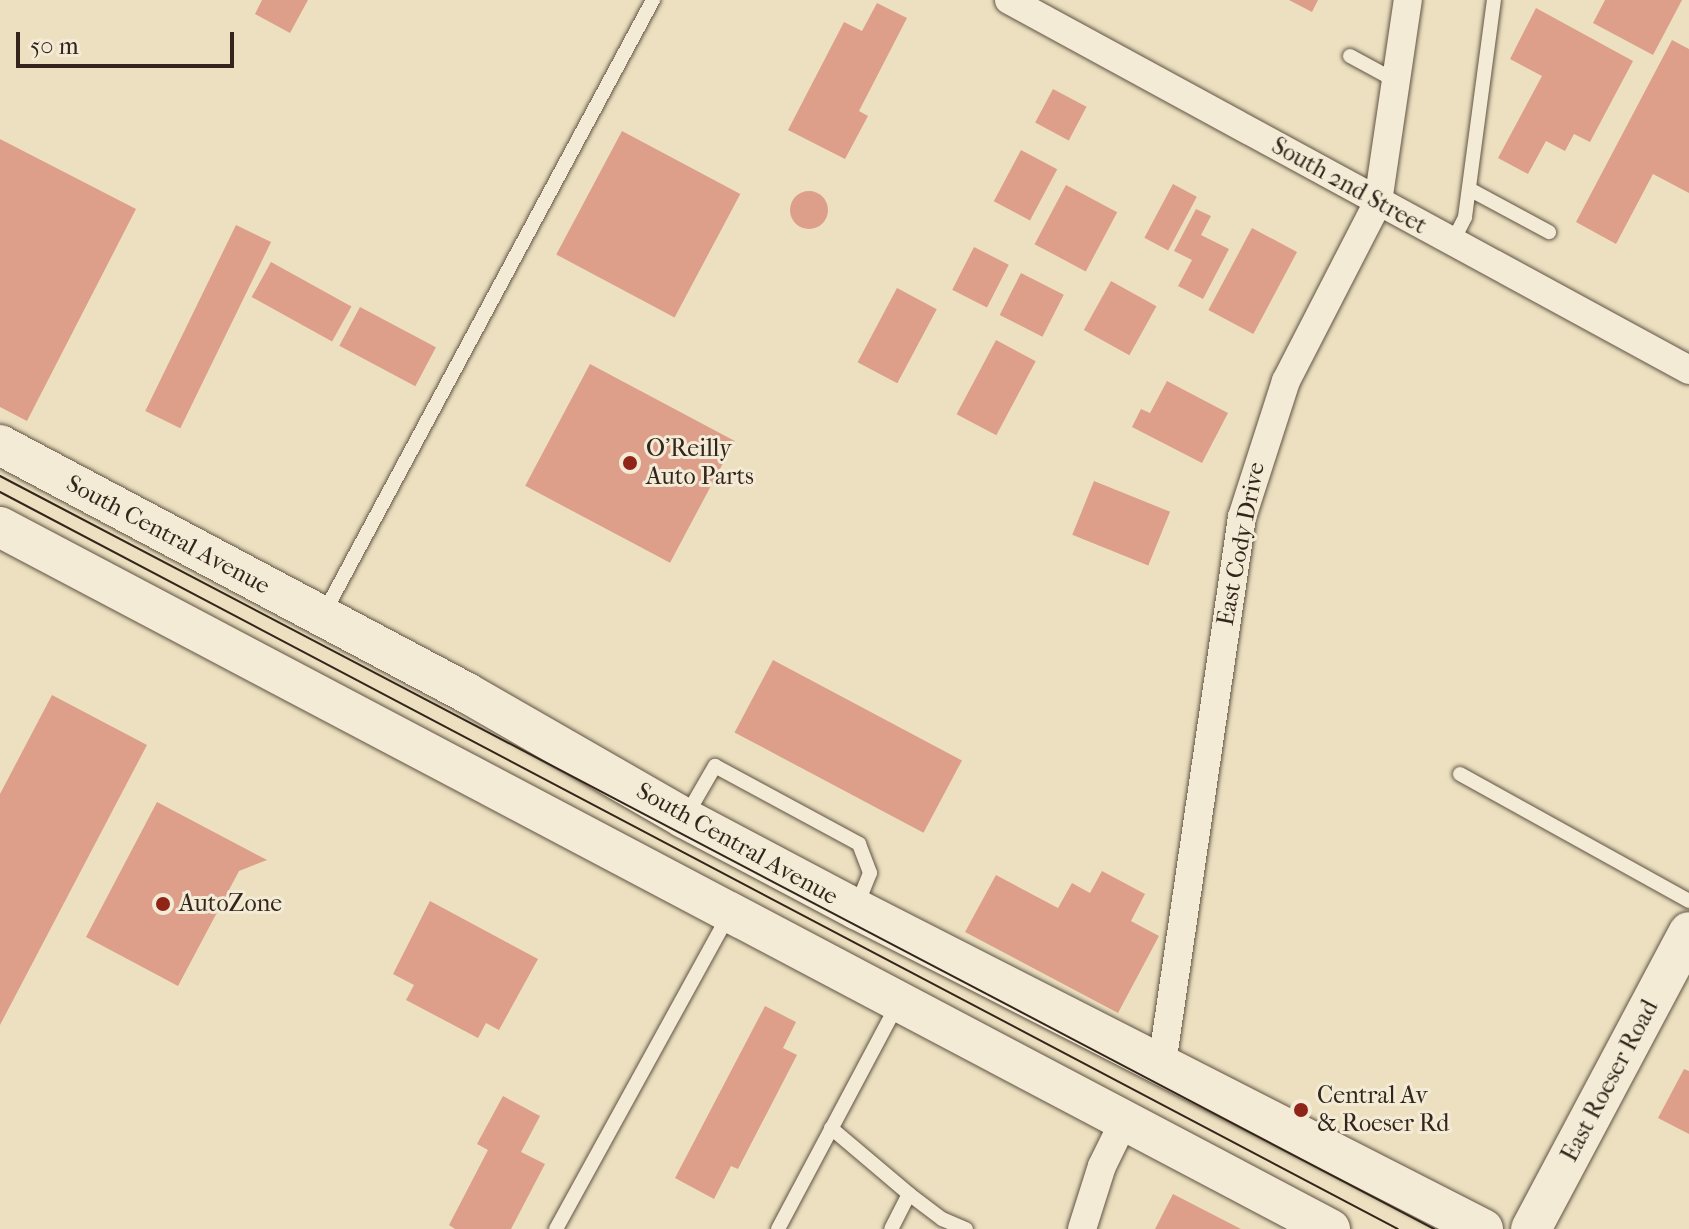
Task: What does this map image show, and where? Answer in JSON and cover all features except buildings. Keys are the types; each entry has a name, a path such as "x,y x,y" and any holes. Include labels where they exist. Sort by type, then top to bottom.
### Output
{"main road":[{"name":"South Central Avenue","path":"0,445 467,693 684,818 856,909 1483,1229"},
{"path":"0,527 1330,1229"},
{"name":"East Roeser Road","path":"1531,1229 1689,932"}],"street":[{"name":"South 2nd Street","path":"1009,0 1689,370"},
{"name":"East Cody Drive","path":"1162,1064 1242,517 1286,381 1378,202 1408,0"},
{"path":"1082,1229 1124,1121"}],"lane":[{"path":"322,616 653,0"},
{"path":"1452,243 1465,217 1494,0"},
{"path":"1350,56 1396,81"},
{"path":"1469,189 1549,232"},
{"path":"684,818 715,766 859,844 870,873 856,909"},
{"path":"1460,774 1689,901"},
{"path":"556,1229 730,913"},
{"path":"778,1229 898,1002"},
{"path":"831,1128 942,1219 966,1229"},
{"path":"891,1229 909,1194"}],"tram line":[{"path":"0,476 1434,1229"},
{"path":"0,492 1398,1229"}],"place":[{"name":"O'Reilly Auto Parts","path":"630,463"},
{"name":"AutoZone","path":"163,904"},
{"name":"Central Av & Roeser Rd","path":"1301,1110"}]}
